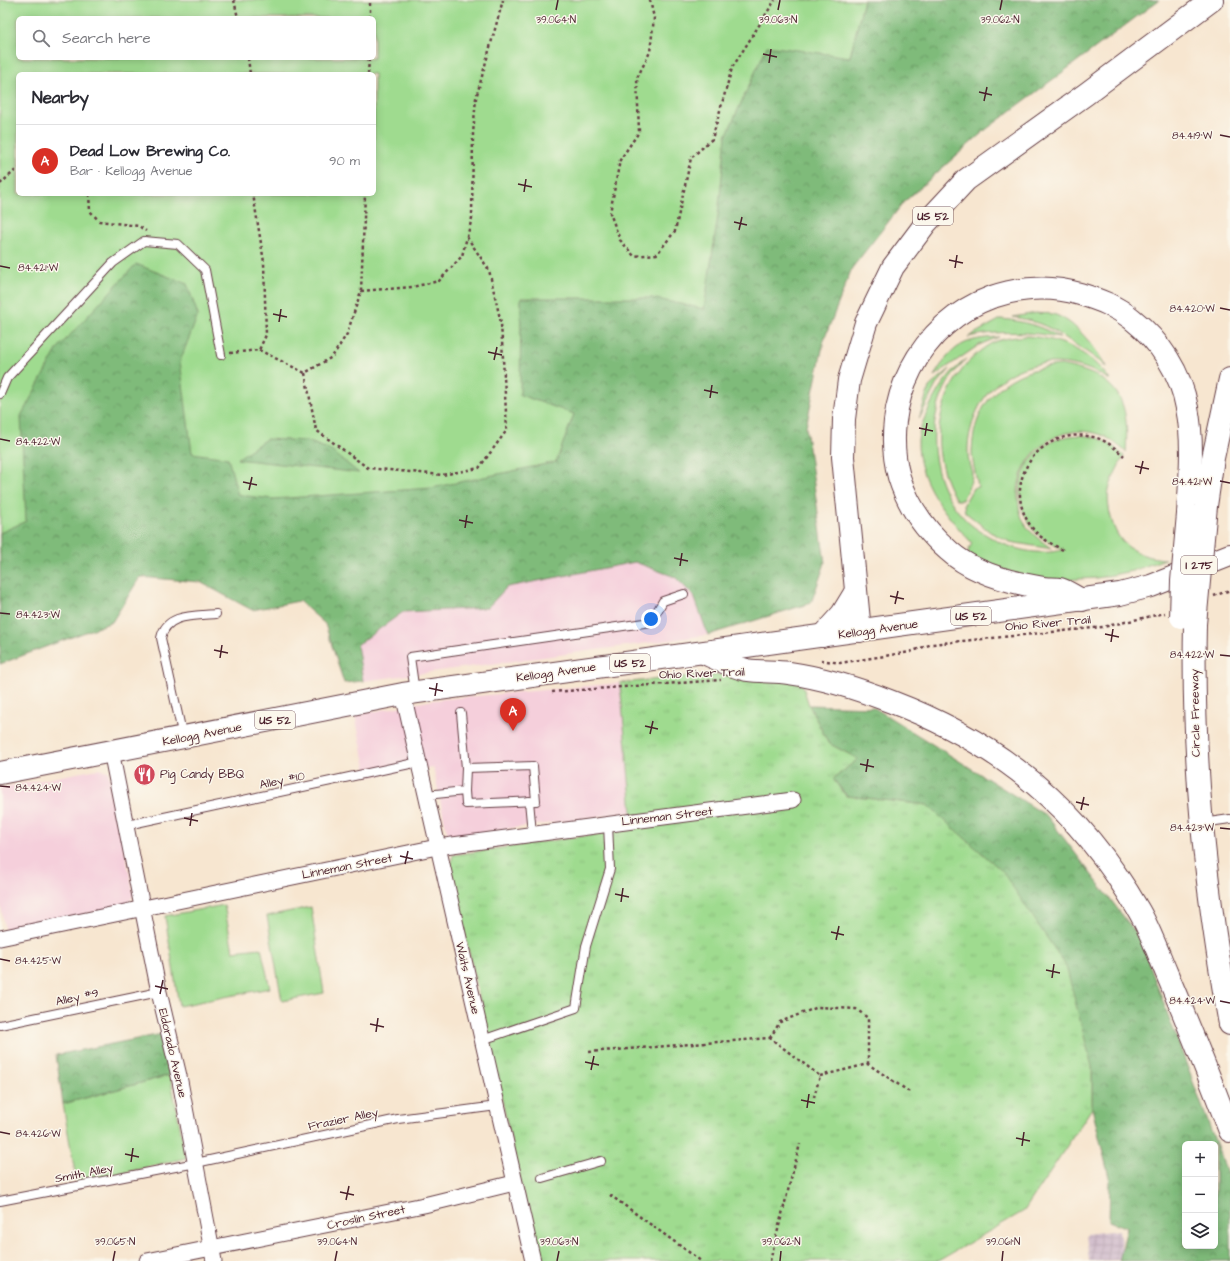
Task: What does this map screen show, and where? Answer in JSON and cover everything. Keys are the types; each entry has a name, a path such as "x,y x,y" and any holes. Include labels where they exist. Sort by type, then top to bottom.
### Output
{"main road":[{"name":"US 52","path":"860,631 843,457 844,418 849,380 866,323 893,267 926,223 966,180 1086,94 1212,0"},
{"path":"1082,600 1062,590 1028,585 988,574 974,568 950,553 932,535 912,508 899,477 895,453 894,425 897,406 909,371 928,342 939,329 958,314 982,301 1018,289 1036,287 1052,288 1080,294 1110,304 1138,323 1162,350 1173,367 1180,384 1187,407 1197,510"},
{"name":"Circle Freeway","path":"1230,379 1213,458 1197,510 1197,584 1181,622 1193,690 1195,750 1204,860 1230,1024"},
{"name":"Kellogg Avenue","path":"0,773 409,693 1082,600 1151,586 1230,556"},
{"path":"822,636 842,614 856,591"},
{"path":"704,653 746,669 790,673 842,684 893,702 953,730 990,751 1037,784 1082,830 1106,860 1140,912 1230,1131"}],"street":[{"name":"Waits Avenue","path":"409,693 419,762 437,847 533,1261"},
{"name":"Eldorado Avenue","path":"111,751 127,825 159,992 196,1163 212,1255"},
{"name":"Linneman Street","path":"0,938 437,847 532,833 793,800"},
{"name":"Croslin Street","path":"147,1261 212,1255 514,1183"}],"lane":[{"path":"0,394 7,378 113,263 144,241 178,244 205,270 221,355"},
{"path":"409,693 410,657 651,622 663,601 684,594"},
{"path":"183,738 161,638 163,630 168,623 178,618 216,614"},
{"path":"461,713 466,768 466,804 536,801 534,766 466,768"},
{"name":"Alley #10","path":"127,825 419,762"},
{"path":"426,795 465,791"},
{"path":"529,801 532,833"},
{"path":"1201,823 1230,819"},
{"path":"482,1040 576,1008 586,946 610,869 608,824"},
{"name":"Alley #9","path":"0,1025 159,992"},
{"name":"Frazier Alley","path":"196,1163 398,1119 497,1106"},
{"path":"542,1178 601,1161"},
{"name":"Smith Alley","path":"0,1201 196,1163"}],"path":[{"path":"234,0 238,16"},
{"path":"370,0 370,16"},
{"path":"361,291 412,286 439,281 462,256 472,218 473,134 476,98 503,0"},
{"path":"650,0 654,18 650,52 637,78 639,132 620,160 610,213 620,240 634,256 657,254 675,231 691,158 712,139 732,68 775,0"},
{"path":"248,60 250,72"},
{"path":"368,72 369,60"},
{"path":"0,184 16,170"},
{"path":"89,196 90,211 99,221 139,226 150,233 144,241"},
{"path":"253,196 264,262 266,335 259,350"},
{"path":"305,373 332,357 347,334 361,291 365,196"},
{"path":"305,373 316,430 368,468 442,475 479,468 507,430 501,323 489,270 467,237"},
{"path":"221,355 259,350 305,373"},
{"path":"1063,550 1048,542 1033,529 1024,513 1020,494 1022,476 1031,459 1044,445 1061,437 1080,434 1098,438 1124,456"},
{"name":"Ohio River Trail","path":"815,661 840,663 910,652 932,644 1104,627 1181,622"},
{"name":"Ohio River Trail","path":"550,692 722,680"},
{"path":"770,1038 780,1022 818,1007 856,1009 868,1018 868,1064"},
{"path":"589,1052 770,1038 820,1076"},
{"path":"820,1076 868,1064 911,1093"},
{"path":"814,1096 820,1076"},
{"path":"770,1261 800,1144"},
{"path":"610,1195 701,1261"}],"shaded area":[{"path":"635,562 675,577 694,596 708,635 363,681 357,645 403,612 487,608 506,587"},
{"path":"620,683 632,812 448,837 433,767 368,777 355,715 434,700"},
{"path":"98,769 108,771 134,895 126,906 5,930 0,901 0,788"},
{"path":"1119,1230 1123,1260 1089,1261 1086,1234"}],"green space":[{"path":"0,0 864,0 850,57 787,251 610,463 0,555"},
{"path":"864,0 1159,0 984,131 904,202 852,268 824,340 806,427 825,563 811,603 708,635 694,596 675,577 635,562 507,587 487,608 403,612 357,645 363,681 344,683 325,624 299,601 252,610 200,582 140,577 112,622 0,664 0,533 26,521 21,416 58,348 136,264 187,284 198,315 180,361 192,453 228,458 238,495 273,499 431,488 556,462 574,414 520,395 521,298 652,298 704,309 718,216 726,136 767,46 850,57"},
{"path":"1036,313 1052,314 1068,321 1084,335 1106,367 1090,354 1051,329 1037,323 1013,317"},
{"path":"1001,319 1032,325 1060,337 1014,332 991,333 968,337"},
{"path":"1027,336 1052,340 1074,348 1093,361 1110,380 1090,370 1068,364 1047,363 1027,367 1008,376 992,389 979,407 971,429 968,450 969,465 972,471 971,480 962,500 956,500 942,467 939,451 941,417 945,401 952,385 972,358 994,342"},
{"path":"999,337 979,345 934,376 947,357 960,346 976,340"},
{"path":"966,359 952,376 943,393 937,411 934,430 934,449 937,469 943,487 953,504 968,522 992,538 1017,549 1035,552 1053,552 1062,550 1043,538 1033,529 1023,511 1020,493 1023,475 1030,460 1043,447 1058,439 1077,435 1097,438 1108,443 1124,456 1113,477 1108,494 1109,509 1115,530 1125,544 1131,549 1147,556 1165,559 1132,571 1097,578 1059,580 1021,576 970,556 968,551 972,543 952,521 934,496 922,470 918,440 919,433 930,405 938,391 953,371"},
{"path":"1061,365 1095,376 1107,383 1116,392 1122,403 1127,433 1126,452 1113,441 1104,436 1088,432 1072,432 1057,436 1044,444 1033,454 1025,467 1019,482 1018,498 1020,511 1023,521 1028,528 1037,538 1052,549 1010,542 990,532 965,512 964,504 973,488 978,487 972,451 974,432 980,415 988,401 998,389 1011,380 1026,373"},
{"path":"950,369 936,385 919,419 929,387"},
{"path":"266,439 307,441 330,450 359,473 237,459"},
{"path":"744,674 801,681 809,705 828,743 858,759 833,779 846,796 927,805 1002,871 1066,966 1092,1067 1092,1108 1024,1211 938,1261 542,1261 523,1194 450,867 453,855 632,829 632,812 620,683 703,675"},
{"path":"809,705 873,707 1047,816 1139,937 1215,1141 1182,1141 1182,1249 1218,1249 1218,1149 1230,1181 1230,1261 1119,1261 1127,1228 1109,1221 1110,1181 1092,1108 1092,1067 927,805 847,796 833,779 858,759 828,743"},
{"path":"224,905 233,951 261,948 270,988 179,1006 165,916"},
{"path":"311,907 324,993 282,1001 267,916"},
{"path":"162,1034 170,1075 63,1104 56,1055"},
{"path":"170,1075 186,1158 77,1184 63,1104"}],"place":[{"name":"Dead Low Brewing Co.","path":"513,731"},
{"name":"Pig Candy BBQ","path":"145,774"}]}
